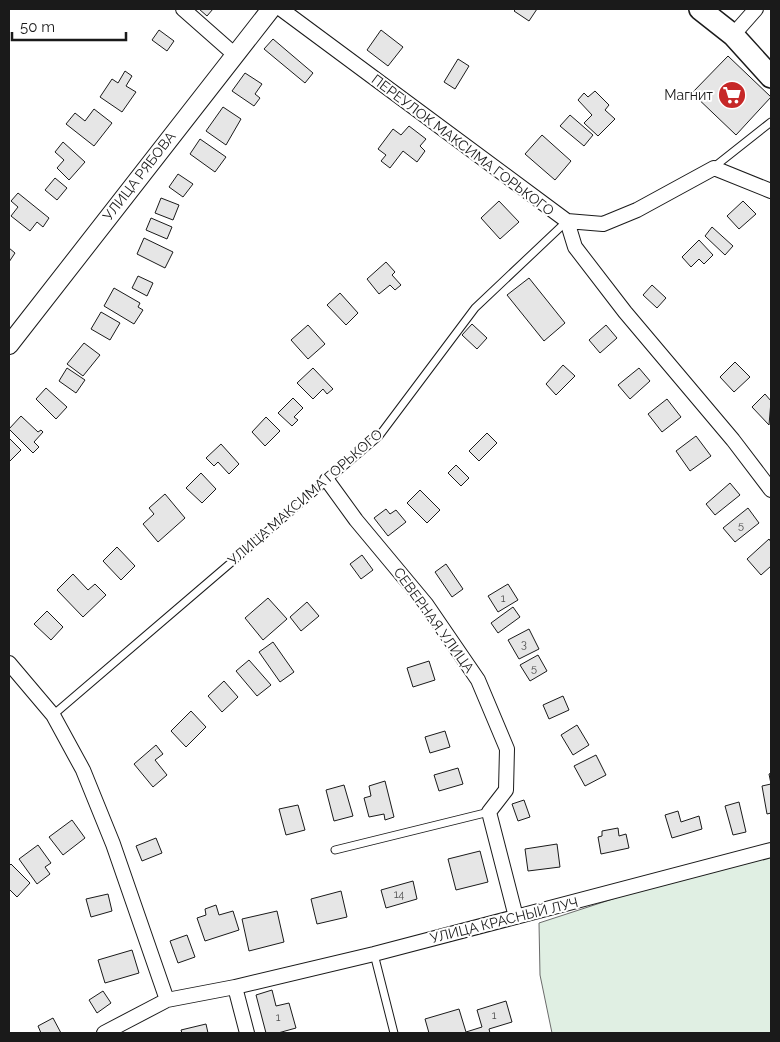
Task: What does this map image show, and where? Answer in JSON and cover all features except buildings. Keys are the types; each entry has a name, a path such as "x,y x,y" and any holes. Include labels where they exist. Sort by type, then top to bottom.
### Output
{"main road":[{"path":"700,9 733,35 771,77"}],"street":[{"path":"183,9 234,54"},
{"name":"УЛИЦА РЯБОВА","path":"9,345 234,54 271,9"},
{"name":"ПЕРЕУЛОК МАКСИМА ГОРЬКОГО","path":"280,9 567,221 575,247 624,312 733,440 771,490"},
{"path":"733,35 756,9"},
{"path":"567,221 603,224 637,210 714,168 771,191"},
{"name":"СЕВЕРНАЯ УЛИЦА","path":"327,480 356,520 426,604 478,680 507,749 506,790 489,812"},
{"path":"9,663 53,715 83,770 113,844 167,1000"},
{"path":"489,812 516,917"},
{"name":"УЛИЦА КРАСНЫЙ ЛУЧ","path":"104,1033 167,1000 235,987 374,954 771,850"},
{"path":"235,987 248,1033"}],"lane":[{"path":"714,168 771,122"},
{"name":"УЛИЦА МАКСИМА ГОРЬКОГО","path":"53,715 379,436 475,308 567,221"},
{"path":"335,850 489,812"},
{"path":"374,954 394,1033"}],"green space":[{"path":"771,850 771,1033 552,1033 540,975 539,923 723,863"}],"place":[{"name":"Магнит","path":"732,95"}]}
